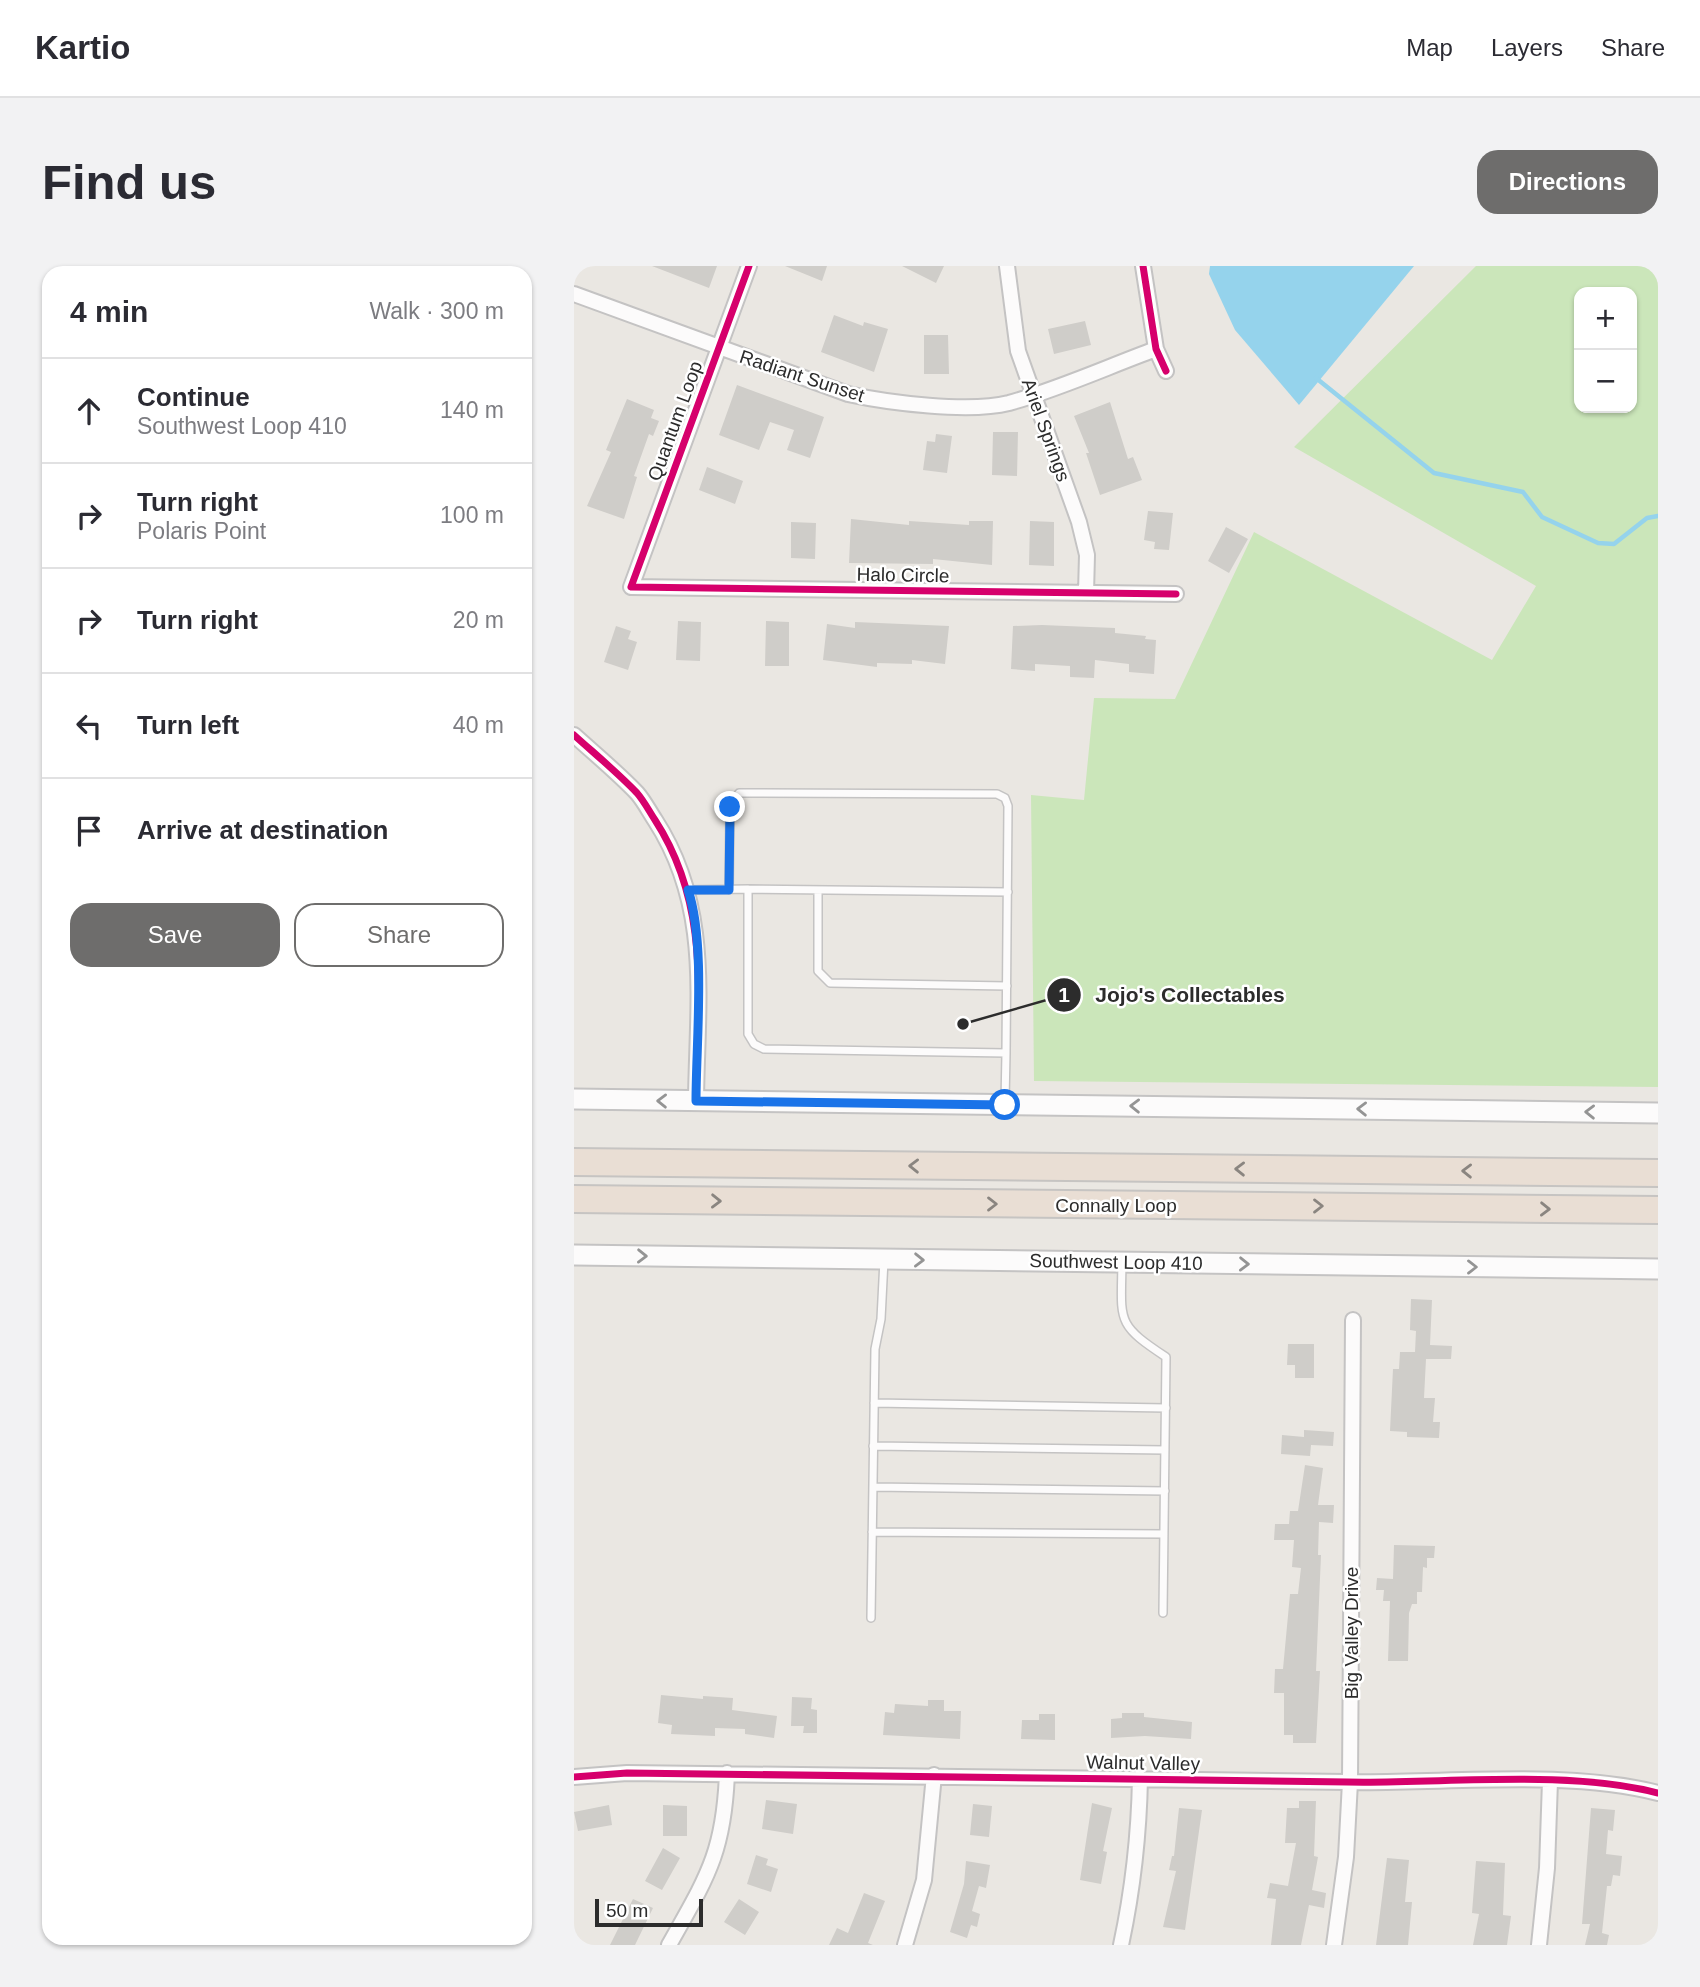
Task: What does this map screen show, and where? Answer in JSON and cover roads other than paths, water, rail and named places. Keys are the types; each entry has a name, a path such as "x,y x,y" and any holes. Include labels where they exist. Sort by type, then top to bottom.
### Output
{"highway":[{"name":"Connally Loop","path":"574,1162 1658,1173"},
{"name":"Connally Loop","path":"574,1199 1658,1210"}],"main road":[{"path":"574,1099 1658,1113"},
{"name":"Southwest Loop 410","path":"574,1255 1658,1269"}],"street":[{"name":"Quantum Loop","path":"631,587 749,266"},
{"name":"Ariel Springs","path":"1007,266 1018,351 1079,522 1087,555 1086,593"},
{"path":"1143,266 1156,349 1166,371"},
{"name":"Radiant Sunset","path":"574,294 848,394 877,401 980,407 1008,403 1156,349"},
{"name":"Halo Circle","path":"631,587 1175,594"},
{"path":"574,735 638,794 679,863 696,929 696,1101"},
{"name":"Big Valley Drive","path":"1334,1945 1346,1857 1350,1782 1353,1320"},
{"name":"Walnut Valley","path":"574,1777 626,1773 727,1773 1350,1782 1550,1781 1599,1782 1658,1793"},
{"path":"669,1945 717,1853 725,1815 727,1773"},
{"path":"905,1945 924,1880 934,1775"},
{"path":"1121,1945 1133,1884 1140,1778"},
{"path":"1539,1945 1547,1868 1550,1781"}],"lane":[{"path":"729,890 730,807 739,793 998,794 1005,798 1008,806 1005,1105"},
{"path":"748,889 748,1034 754,1044 764,1049 1006,1054"},
{"path":"688,890 1007,892"},
{"path":"818,890 818,971 830,984 1007,986"},
{"path":"871,1618 875,1349 881,1319 884,1259"},
{"path":"1122,1262 1122,1319 1137,1338 1166,1357 1163,1613"},
{"path":"874,1403 1166,1408"},
{"path":"873,1446 1165,1450"},
{"path":"873,1487 1164,1491"},
{"path":"872,1532 1164,1535"}],"water":[{"path":"1210,266 1414,266 1299,405 1235,330 1209,274"}],"waterway":[{"path":"1316,378 1434,473 1523,492 1542,517 1598,543 1614,544 1647,518 1658,516"}],"place":[{"name":"Jojo's Collectables","path":"963,1024"}]}
